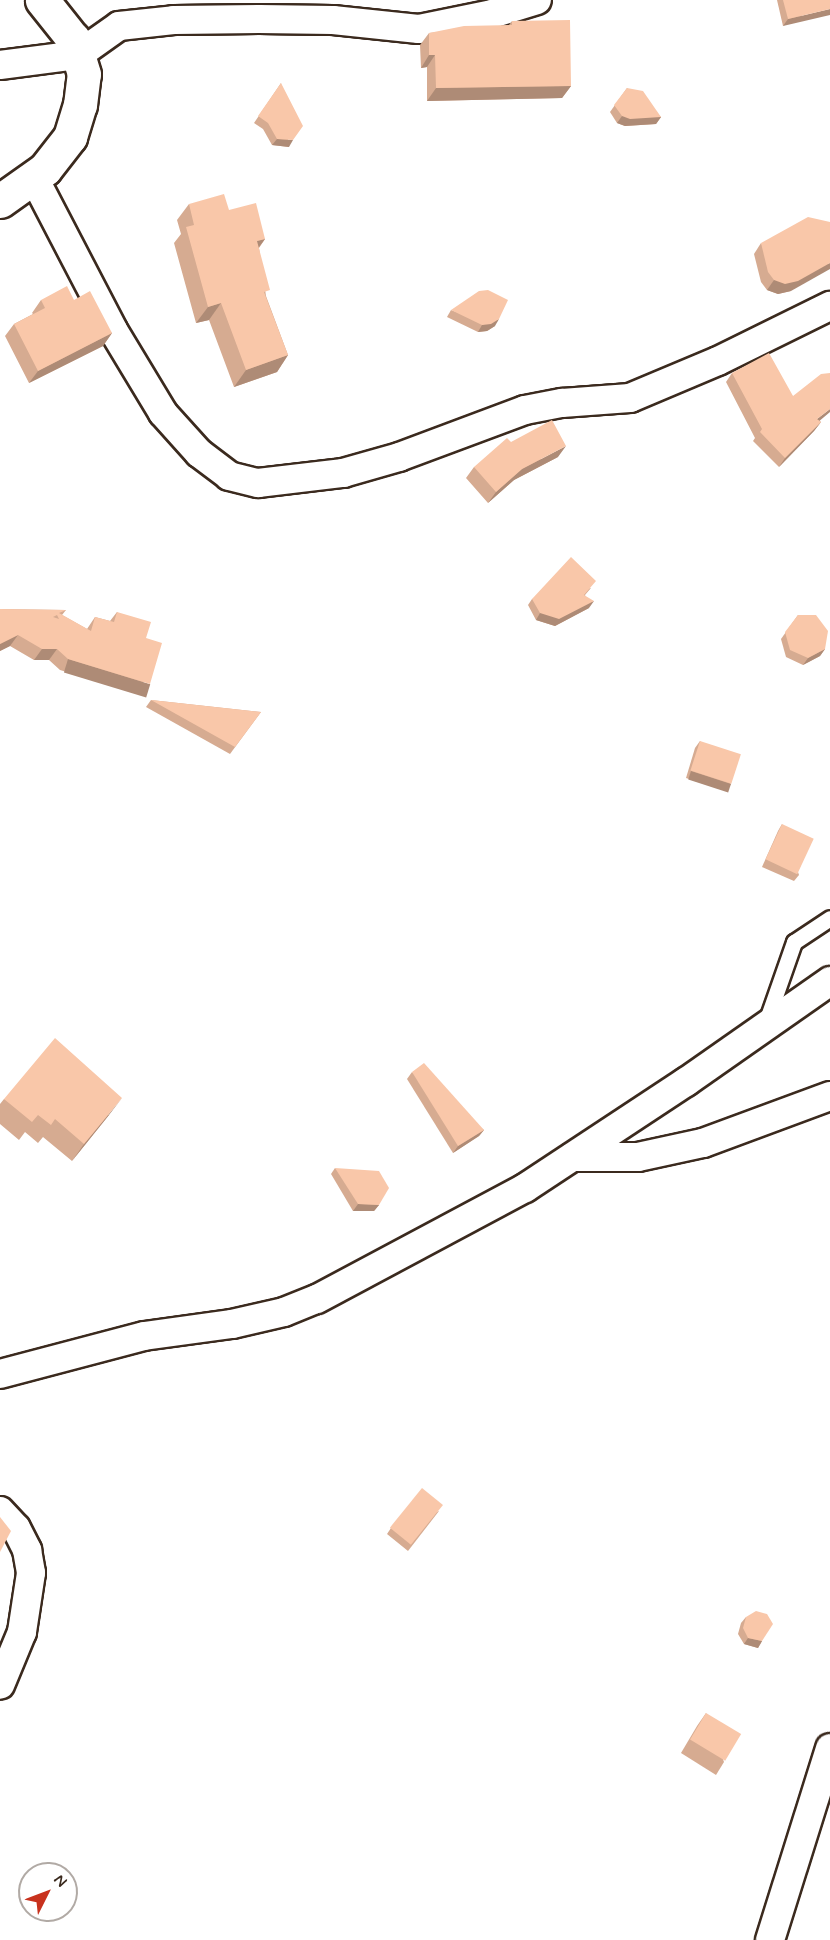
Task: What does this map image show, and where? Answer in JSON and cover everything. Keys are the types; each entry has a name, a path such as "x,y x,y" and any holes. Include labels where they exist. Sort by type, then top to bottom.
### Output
{"street":[{"path":"0,201 34,178 70,137 84,74 73,39 42,0"},
{"path":"0,65 78,55 119,26 174,20 259,19 333,20 419,29 492,14 537,0"},
{"path":"34,178 113,330 163,412 199,453 229,476 258,483 343,473 399,458 525,410 562,403 630,398 718,361 830,306"},
{"path":"0,1374 144,1336 232,1324 284,1312 388,1263 573,1157 830,981"},
{"path":"573,1157 638,1157 703,1143 830,1096"},
{"path":"0,1511 19,1536 32,1573 22,1632 0,1685"},
{"path":"770,1940 830,1748"}],"lane":[{"path":"764,1028 795,942 830,918"}],"building":[{"path":"783,0 830,0 830,9 788,19"},
{"path":"570,20 571,86 436,88 435,55 429,55 429,33 464,26 512,25 512,21"},
{"path":"281,83 303,126 293,140 277,139 268,123 258,116"},
{"path":"627,88 643,91 661,117 630,119 622,116 614,105"},
{"path":"224,194 229,210 256,203 265,239 257,241 270,290 264,292 288,355 246,370 221,303 208,307 186,227 194,225 189,204"},
{"path":"808,217 830,222 830,263 798,281 785,284 774,280 768,272 761,243"},
{"path":"67,286 74,300 90,291 112,333 38,371 14,324 45,308 41,300"},
{"path":"488,290 508,300 499,319 491,324 482,325 451,310 479,291"},
{"path":"769,353 793,396 821,374 830,373 830,409 817,419 821,422 785,458 760,432 762,429 732,373"},
{"path":"552,420 566,446 522,469 496,492 474,467 507,438 511,442"},
{"path":"571,557 596,581 584,595 594,601 559,619 540,613 532,599"},
{"path":"0,609 66,610 59,613 91,631 95,617 114,622 117,612 151,622 146,638 162,643 150,684 68,659 57,649 42,649 18,635 0,644"},
{"path":"798,615 816,615 828,631 825,649 808,658 790,650 785,632"},
{"path":"151,700 261,712 235,747"},
{"path":"700,741 741,754 731,784 690,770"},
{"path":"782,824 814,839 797,874 766,859"},
{"path":"55,1038 122,1098 84,1144 55,1119 51,1125 38,1115 32,1122 4,1099"},
{"path":"424,1063 484,1130 458,1146 412,1072"},
{"path":"335,1168 379,1171 389,1188 379,1205 358,1204"},
{"path":"422,1488 443,1505 411,1545 390,1528"},
{"path":"0,1517 11,1531 0,1552"},
{"path":"756,1611 767,1614 773,1624 762,1641 748,1638 743,1628 746,1617"},
{"path":"706,1713 741,1734 725,1761 690,1740"}]}
